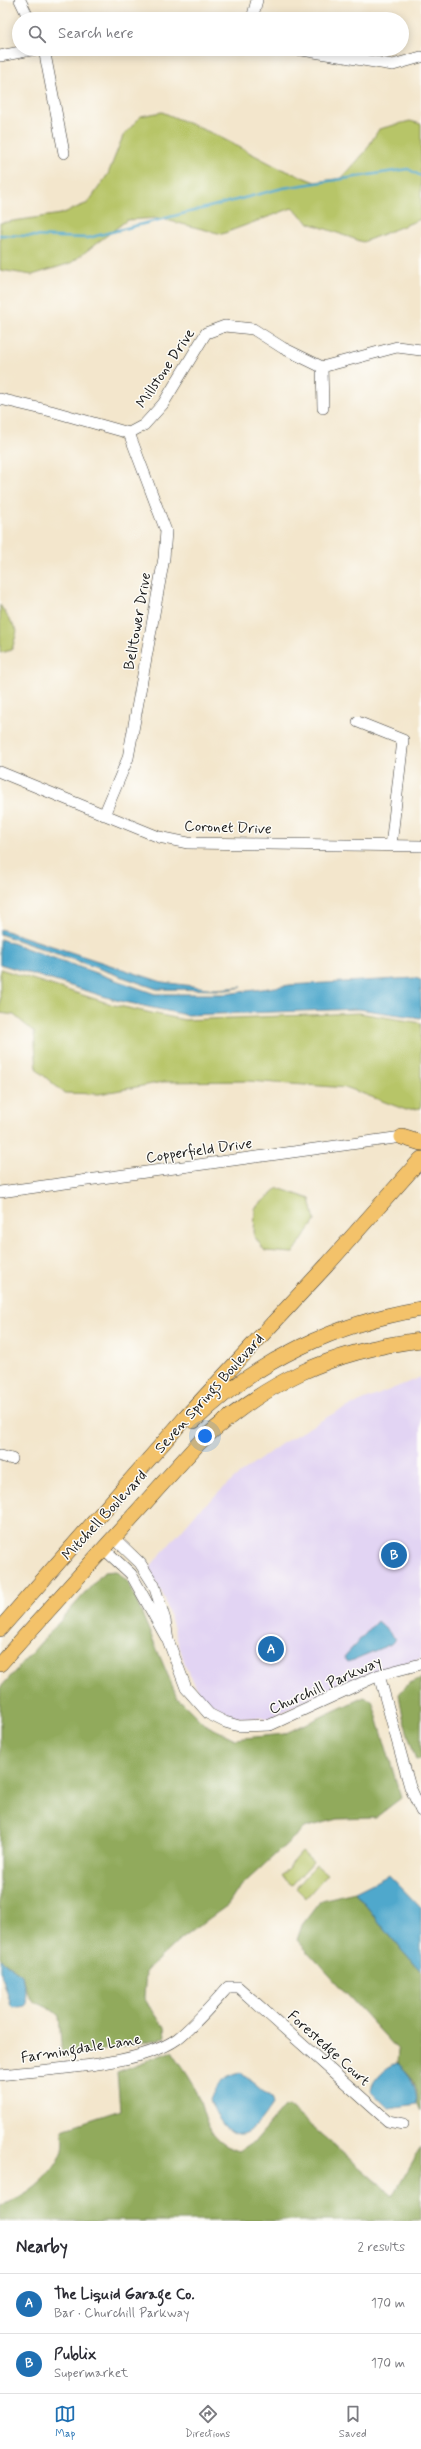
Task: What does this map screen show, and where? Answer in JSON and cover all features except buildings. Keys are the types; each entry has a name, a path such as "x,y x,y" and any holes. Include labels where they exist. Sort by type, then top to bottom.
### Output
{"main road":[{"path":"402,1137 421,1134"},
{"path":"402,1137 421,1143"},
{"name":"Seven Springs Boulevard","path":"0,1630 185,1418 327,1265 421,1159"},
{"name":"Mitchell Boulevard","path":"53,1570 176,1438 219,1399 252,1375 296,1349 329,1334 375,1319 421,1309"},
{"name":"Seven Springs Boulevard","path":"0,1664 198,1444 222,1422 254,1397 289,1377 322,1363 360,1351 421,1340"}],"street":[{"path":"20,0 26,12"},
{"path":"254,12 257,0"},
{"path":"0,56 12,54"},
{"path":"45,56 64,153"},
{"path":"338,56 393,65 421,57"},
{"name":"Millstone Drive","path":"129,433 144,425 163,404 206,333 225,326 253,329 283,348 322,367"},
{"path":"323,408 322,367 397,346 421,350"},
{"path":"0,399 51,411 129,433"},
{"name":"Belltower Drive","path":"104,815 128,758 164,558 166,531 129,433"},
{"path":"358,722 403,740 391,846"},
{"name":"Coronet Drive","path":"0,772 159,837 188,843 421,846"},
{"name":"Copperfield Drive","path":"0,1192 402,1137"},
{"path":"0,1456 12,1459"},
{"name":"Churchill Parkway","path":"109,1544 140,1563 154,1585 165,1620 168,1640 186,1688 196,1702 209,1714 239,1726 270,1725 379,1675 421,1664"},
{"path":"379,1675 410,1787 421,1811"},
{"name":"Farmingdale Lane","path":"0,2075 124,2060 149,2053 176,2039 228,1987 238,1987"},
{"name":"Forestedge Court","path":"238,1987 388,2121 403,2124"}],"shaded area":[{"path":"421,1377 421,1658 366,1675 312,1697 270,1718 234,1717 202,1697 186,1668 164,1597 149,1568 198,1511 235,1478 281,1444 336,1412"}],"green space":[{"path":"162,112 214,134 279,168 315,182 342,178 365,152 379,129 410,121 421,124 421,219 363,242 309,223 292,208 222,234 158,218 127,220 71,263 32,275 0,270 0,223 61,214 88,203 108,174 123,136 141,116"},
{"path":"0,605 17,631 12,650 0,653"},
{"path":"0,969 114,1005 184,1020 359,1013 421,1023 421,1108 406,1110 348,1088 248,1081 163,1082 99,1094 64,1093 37,1070 34,1032 14,1015 0,1013"},
{"path":"278,1188 310,1199 315,1221 293,1253 265,1251 254,1236 255,1208"},
{"path":"116,1571 129,1583 177,1697 204,1724 235,1739 284,1734 364,1697 372,1700 401,1798 375,1818 338,1819 304,1828 239,1888 228,1905 179,1940 146,1971 144,1998 164,2027 165,2038 62,2058 59,2016 52,2010 32,2000 28,1995 22,1975 0,1959 0,1688 104,1572"},
{"path":"421,1678 421,1759 416,1760 403,1718 399,1694 409,1683"},
{"path":"302,1852 313,1862 292,1885 281,1876"},
{"path":"316,1865 327,1874 306,1898 296,1888"},
{"path":"355,1892 403,1952 421,1971 421,2111 417,2100 416,2087 412,2079 397,2063 398,2050 297,1940 302,1925 321,1900"},
{"path":"172,2051 193,2083 207,2123 212,2132 218,2140 239,2151 256,2140 283,2108 288,2106 393,2196 421,2147 421,2221 0,2221 0,2205 19,2198 37,2186 58,2162 63,2148 63,2129 120,2110 117,2072"}],"water":[{"path":"0,929 162,982 215,989 242,987 226,990 157,989 0,934"},
{"path":"0,939 155,994 226,994 290,985 415,978 421,980 421,1018 359,1009 186,1015 116,1000 0,964"},
{"path":"377,1621 396,1639 391,1644 348,1662 344,1657"},
{"path":"389,1875 421,1908 421,1971 403,1952 355,1892"},
{"path":"0,1959 22,1975 27,2003 26,2006 13,2008 11,2006 0,1969"},
{"path":"397,2063 410,2076 416,2092 417,2104 389,2108 371,2090 377,2077 389,2067"},
{"path":"240,2072 271,2098 273,2104 256,2126 248,2132 241,2134 234,2133 224,2125 219,2119 210,2100 215,2089 224,2079"}],"waterway":[{"path":"0,235 88,238 283,188 408,169 421,176"}],"place":[{"name":"Publix","path":"394,1555"},
{"name":"The Liquid Garage Co.","path":"271,1649"}]}
